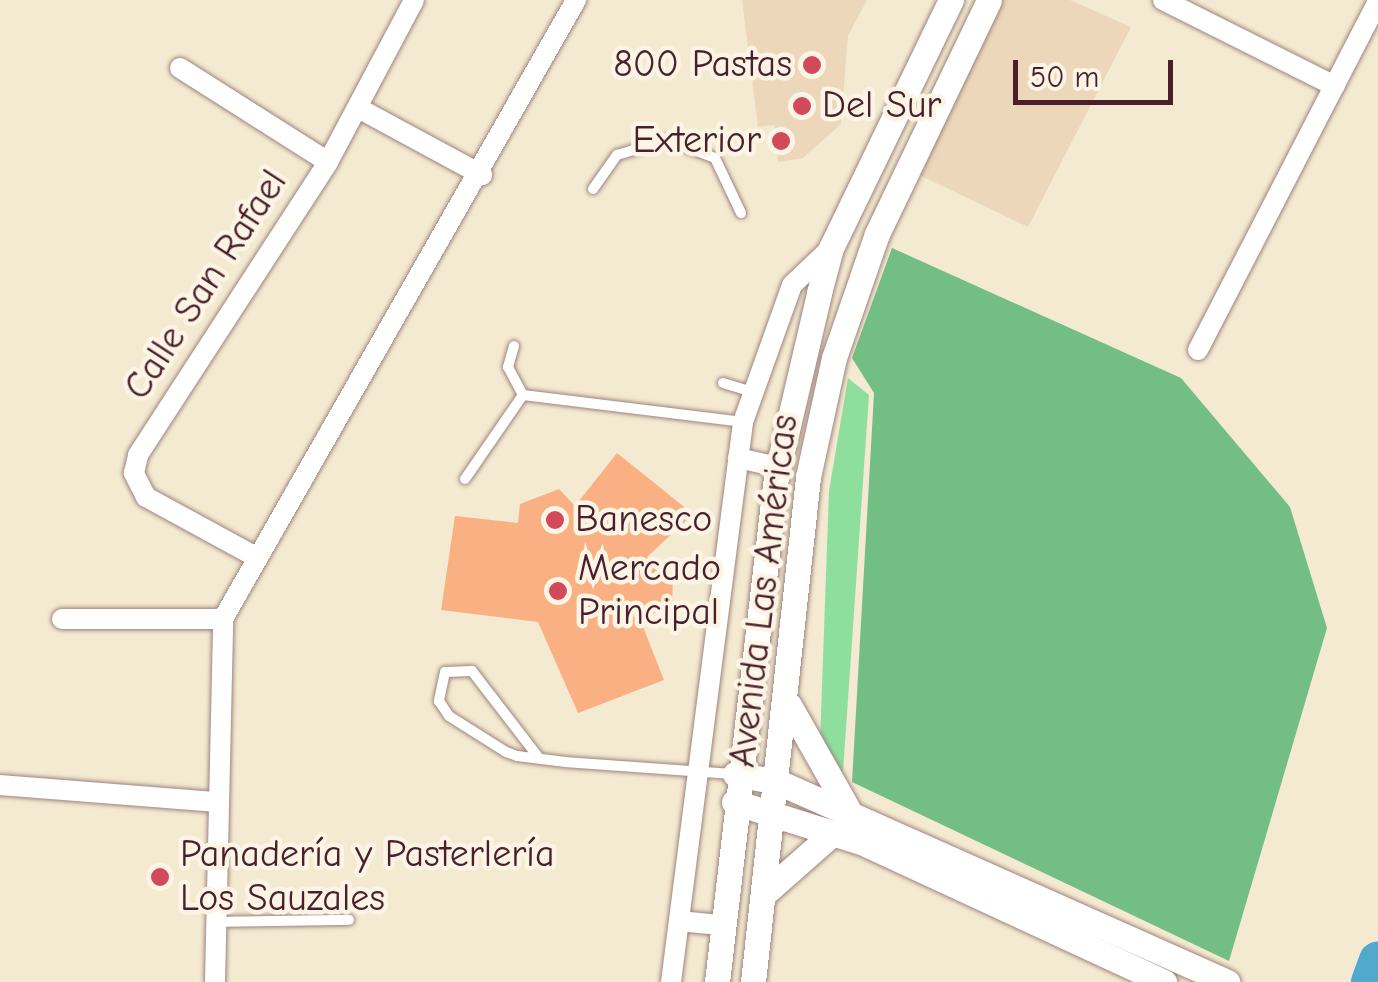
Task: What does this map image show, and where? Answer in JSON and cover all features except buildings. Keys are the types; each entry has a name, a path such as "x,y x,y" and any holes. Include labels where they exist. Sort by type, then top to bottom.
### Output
{"street":[{"name":"Calle San Rafael","path":"258,558 162,509 134,473 360,109 414,0"},
{"path":"215,982 214,802 224,619 482,175 576,0"},
{"name":"Avenida Las Américas","path":"717,982 735,774 778,467 831,248 951,0"},
{"name":"Avenida Las Américas","path":"753,982 789,704 808,477 834,358 876,234 988,0"},
{"path":"1163,0 1335,86"},
{"path":"1198,350 1378,2"},
{"path":"180,68 328,162"},
{"path":"360,109 482,175"},
{"path":"672,982 695,768 743,422 792,285 831,248"},
{"path":"738,458 778,467"},
{"path":"62,619 224,619"},
{"path":"789,704 859,825 1227,982"},
{"path":"735,774 778,782 1164,982"},
{"path":"0,785 214,802"},
{"path":"734,802 833,833"},
{"path":"767,891 833,833 859,825"},
{"path":"680,922 720,925"}],"lane":[{"path":"593,189 618,155 667,140 715,158 741,213"},
{"path":"514,346 508,367 523,395"},
{"path":"723,383 752,392"},
{"path":"523,395 743,422"},
{"path":"466,479 523,395"},
{"path":"540,758 472,671 446,672 439,701 448,716 492,746 540,758 735,774"},
{"path":"214,922 349,920"}],"shaded area":[{"path":"742,0 867,0 848,36 841,124 803,158 778,162 774,125 758,127"},
{"path":"996,0 1070,0 1131,27 1028,227 911,171"}],"green space":[{"path":"892,248 1181,378 1290,507 1327,628 1229,961 852,782 874,393 852,358"},
{"path":"848,378 869,395 843,772 820,742 829,491"}],"waterway":[{"path":"1370,982 1378,960"}],"place":[{"name":"800 Pastas","path":"812,65"},
{"name":"Del Sur","path":"802,106"},
{"name":"Exterior","path":"781,141"},
{"name":"Banesco","path":"555,520"},
{"name":"Mercado Principal","path":"558,591"},
{"name":"Panadería y Pasterlería Los Sauzales","path":"160,877"}]}
